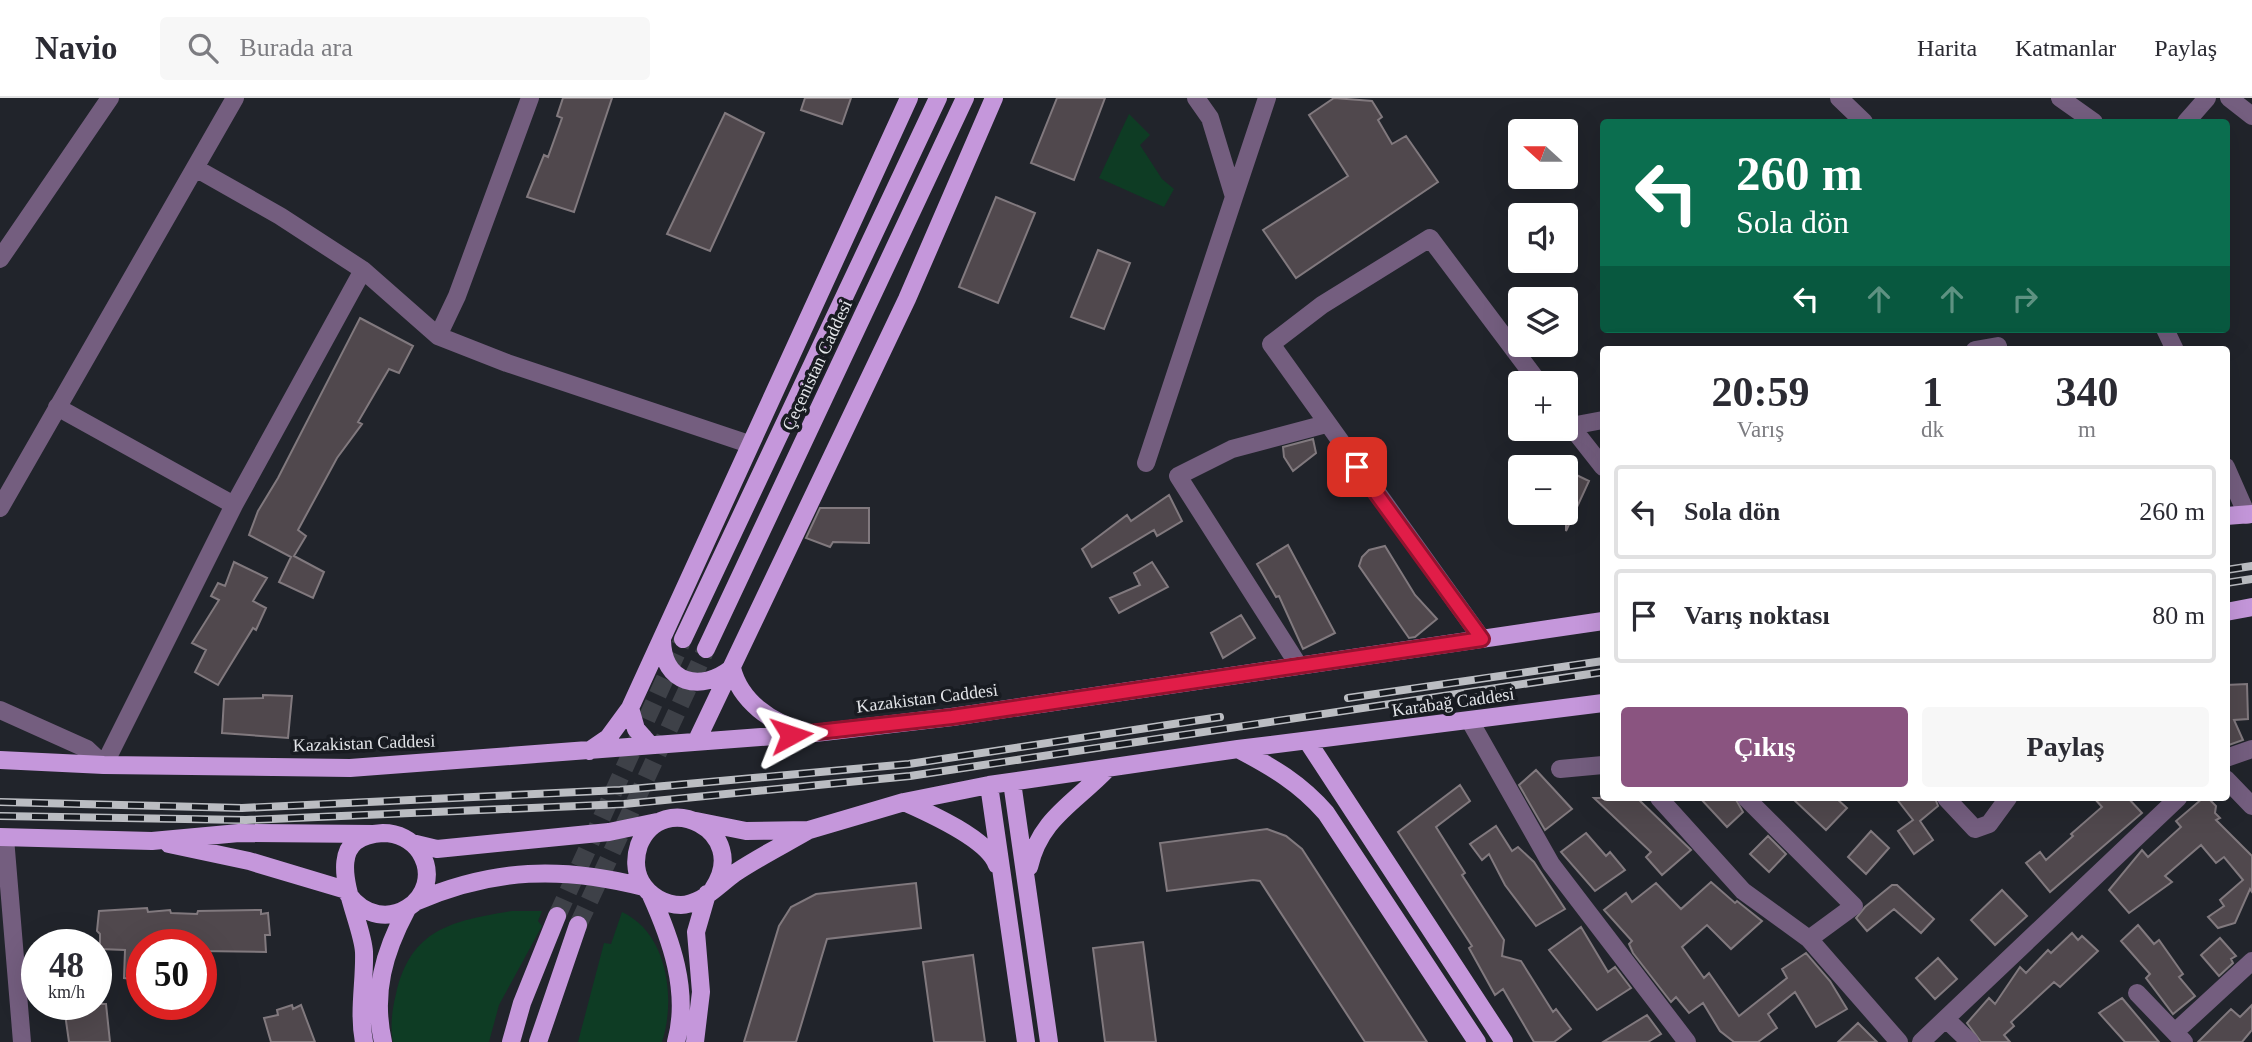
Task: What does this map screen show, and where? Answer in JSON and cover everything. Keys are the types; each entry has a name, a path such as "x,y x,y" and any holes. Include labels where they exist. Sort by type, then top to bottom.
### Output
{"main road":[{"path":"587,752 608,737 630,708 909,98"},
{"name":"Çeçenistan Caddesi","path":"683,639 938,98"},
{"name":"Çeçenistan Caddesi","path":"706,649 965,98"},
{"path":"697,740 907,299 993,98"},
{"path":"2230,516 2250,514"},
{"path":"2230,611 2252,607"},
{"name":"Kazakistan Caddesi","path":"0,760 104,765 350,768 815,733 952,717 1600,621"},
{"path":"662,640 667,664 685,679 701,683 711,681 732,668"},
{"path":"732,668 741,690 759,708 785,724 815,733"},
{"name":"Karabağ Caddesi","path":"810,830 904,802 989,785 1238,749 1600,703"},
{"path":"630,708 636,729 650,746"},
{"path":"1308,742 1504,1042"},
{"path":"1238,749 1296,782 1325,813 1477,1042"},
{"path":"1027,877 1034,842 1052,821 1108,768"},
{"path":"1012,782 1049,1042"},
{"path":"989,785 1026,1042"},
{"path":"904,802 939,818 983,846 994,856 1004,883"},
{"path":"3,838 152,841 239,833 389,833 412,843 437,849 609,832 680,818 756,832 810,830"},
{"path":"664,821 646,833 637,853 636,867 664,926 679,982 682,1014 676,1042"},
{"path":"695,1042 701,992 696,932 710,891 722,871 722,851 712,833 696,821"},
{"path":"152,841 249,861 347,892 365,911 377,916 389,916 475,879 537,873 603,877 647,890 663,901 678,905 694,902 810,830"},
{"path":"365,1042 360,1007 363,940 343,873 349,852 356,844 375,834"},
{"path":"383,1042 378,1010 380,979 387,948 424,886 426,875 425,863 412,843"},
{"path":"511,1042 522,1003 557,916"},
{"path":"541,1042 546,1014 578,925"},
{"path":"1014,956 1037,951"},
{"path":"501,1042 522,1003"}],"street":[{"path":"0,258 110,98"},
{"path":"0,508 197,169 235,98"},
{"path":"438,336 457,296 530,98"},
{"path":"1196,98 1210,118 1234,197"},
{"path":"1146,463 1267,98"},
{"path":"1839,98 1861,119"},
{"path":"2060,98 2090,119"},
{"path":"2189,119 2207,98"},
{"path":"2230,98 2252,116"},
{"path":"197,169 280,216 363,270 438,336 532,372 750,444"},
{"path":"1482,639 1271,344 1322,305 1430,237 1530,371"},
{"path":"0,710 88,749 104,765 234,505 363,270"},
{"path":"57,407 234,505"},
{"path":"1578,422 1600,420"},
{"path":"1299,666 1178,476 1233,449 1326,424"},
{"path":"1578,435 1600,463"},
{"path":"2230,475 2250,514"},
{"path":"1470,721 1551,864 1687,1042"},
{"path":"2230,757 2252,749"},
{"path":"1560,768 1600,765"},
{"path":"2230,783 2252,806"},
{"path":"1662,801 1743,891 1810,939 1899,1042"},
{"path":"1749,801 1854,906 1810,939"},
{"path":"1950,801 1975,829 1989,824 2006,801"},
{"path":"1921,1042 2175,801"},
{"path":"3,838 22,1042"},
{"path":"2137,993 2180,1037 2252,961"},
{"path":"1947,1020 1970,1042"}],"green space":[{"path":"1129,114 1150,135 1140,145 1162,179 1174,189 1164,207 1099,178"},
{"path":"512,911 542,911 538,921 542,926 499,1005 489,1042 393,1042 392,1018 396,994 403,972 424,941 453,924"},
{"path":"622,912 638,922 659,951 668,988 662,1042 578,1042 604,943 611,944"}],"building":[{"path":"563,98 612,98 574,212 527,197 544,155 548,157 562,118 557,116"},
{"path":"805,98 851,98 842,124 801,110"},
{"path":"1057,98 1105,98 1074,180 1031,163"},
{"path":"1334,98 1372,101 1382,117 1378,120 1392,144 1406,136 1438,182 1296,278 1263,230 1348,176 1309,115"},
{"path":"725,113 764,133 710,251 667,234"},
{"path":"996,197 1035,213 998,303 959,287"},
{"path":"1098,250 1130,263 1104,329 1071,317"},
{"path":"360,318 413,346 399,373 389,369 358,422 362,424 337,458 298,530 306,536 294,556 324,572 313,598 279,582 291,557 249,535 258,511 278,478"},
{"path":"1313,439 1316,453 1293,471 1284,457 1283,447"},
{"path":"1578,476 1589,481 1578,505"},
{"path":"1169,495 1182,521 1157,536 1154,530 1092,567 1082,549 1127,515 1131,521"},
{"path":"820,508 869,508 869,543 833,542 830,547 806,538"},
{"path":"1288,545 1335,633 1303,649 1279,596 1276,597 1257,564"},
{"path":"1385,546 1415,595 1437,619 1415,637 1409,638 1359,566 1362,557 1369,550"},
{"path":"234,562 267,578 253,601 266,608 256,630 253,628 218,685 195,672 206,650 192,643 219,600 211,596 218,583 225,586"},
{"path":"1152,562 1168,587 1119,613 1110,598 1140,585 1134,573"},
{"path":"1241,615 1255,638 1223,658 1211,633"},
{"path":"2247,684 2248,719 2234,720 2243,740 2230,745 2230,685"},
{"path":"263,695 292,696 288,738 222,733 224,699 263,698"},
{"path":"1536,770 1572,809 1545,830 1519,785"},
{"path":"1460,785 1470,801 1436,827 1465,873 1462,875 1504,940 1502,956 1521,961 1553,1012 1556,1009 1571,1029 1554,1042 1534,1042 1503,989 1495,995 1469,948 1472,946 1398,832"},
{"path":"1594,798 1600,798 1600,801 1640,801 1691,850 1662,875 1646,857 1651,852"},
{"path":"1703,801 1737,801 1743,812 1727,827"},
{"path":"1795,801 1839,801 1847,808 1826,830"},
{"path":"1898,801 1936,801 1938,806 1920,821 1933,840 1914,854 1898,831 1913,820"},
{"path":"2097,801 2131,801 2142,813 2050,892 2026,863 2040,852 2046,860 2102,807"},
{"path":"2199,801 2211,801 2220,818 2216,820 2252,856 2252,892 2250,889 2235,923 2218,928 2208,917 2224,906 2220,900 2243,880 2224,857 2216,863 2201,845 2165,876 2172,882 2129,913 2109,890 2142,850 2148,857 2181,827 2176,821"},
{"path":"1496,826 1512,851 1518,847 1534,862 1565,909 1536,926 1505,885 1489,854 1482,860 1470,844"},
{"path":"1267,829 1286,836 1302,849 1427,1042 1365,1042 1260,881 1167,891 1160,843"},
{"path":"1871,831 1889,848 1866,874 1848,857"},
{"path":"1586,833 1606,856 1610,852 1625,870 1595,891 1561,852"},
{"path":"1768,836 1786,854 1769,872 1750,854"},
{"path":"1711,882 1735,903 1737,901 1762,921 1731,949 1707,925 1682,947 1704,978 1709,973 1739,1016 1787,978 1782,969 1806,953 1830,981 1847,1009 1816,1027 1795,992 1768,1014 1777,1028 1758,1042 1734,1042 1720,1031 1703,1003 1689,1013 1676,997 1671,1002 1633,953 1629,944 1632,941 1604,910 1626,893 1632,902 1656,883 1681,909"},
{"path":"916,883 921,928 827,939 796,1042 744,1042 779,926 791,907 816,894"},
{"path":"1892,885 1897,885 1934,919 1921,933 1894,909 1867,931 1856,918"},
{"path":"2002,890 2027,916 1995,945 1971,920"},
{"path":"147,908 148,912 170,910 171,913 197,914 198,911 261,910 261,914 268,913 270,935 265,935 266,952 217,951 217,929 126,929 124,978 125,950 112,949 112,929 97,929 99,911"},
{"path":"2138,925 2154,944 2159,940 2183,974 2179,977 2195,996 2173,1014 2146,978 2150,974 2121,941"},
{"path":"1581,927 1608,972 1615,967 1631,988 1597,1010 1549,950"},
{"path":"2072,933 2078,940 2082,936 2098,951 2060,987 2054,982 2011,1022 2014,1026 2004,1035 2010,1042 1981,1042 1967,1023 1989,998 1995,1004 2020,967 2026,973 2048,950 2051,953"},
{"path":"2220,938 2236,956 2231,959 2233,963 2219,976 2201,955"},
{"path":"1143,942 1156,1042 1105,1042 1093,948"},
{"path":"973,955 985,1042 934,1042 923,962"},
{"path":"1938,958 1957,979 1935,999 1916,978"},
{"path":"2122,998 2159,1042 2125,1042 2099,1013"},
{"path":"292,1005 293,1009 301,1005 315,1042 271,1042 264,1018 278,1015 277,1010"},
{"path":"2252,1005 2252,1030 2242,1042 2198,1042 2231,1009 2240,1017"},
{"path":"1647,1015 1661,1034 1648,1042 1603,1042"},
{"path":"66,1020 108,1020 110,1042 69,1042"},
{"path":"1858,1023 1877,1042 1838,1042"}],"tunnel":[{"path":"557,916 683,639"},
{"path":"578,925 706,649"}],"railway":[{"path":"2230,569 2252,566"},
{"path":"2230,582 2252,579"},
{"path":"1348,698 1600,661"},
{"path":"0,816 246,820 624,804 910,776 1600,672"},
{"path":"0,802 242,808 620,790 909,764 1220,717"}],"route":[{"path":"791,735 952,717 1482,639 1357,467"}]}
